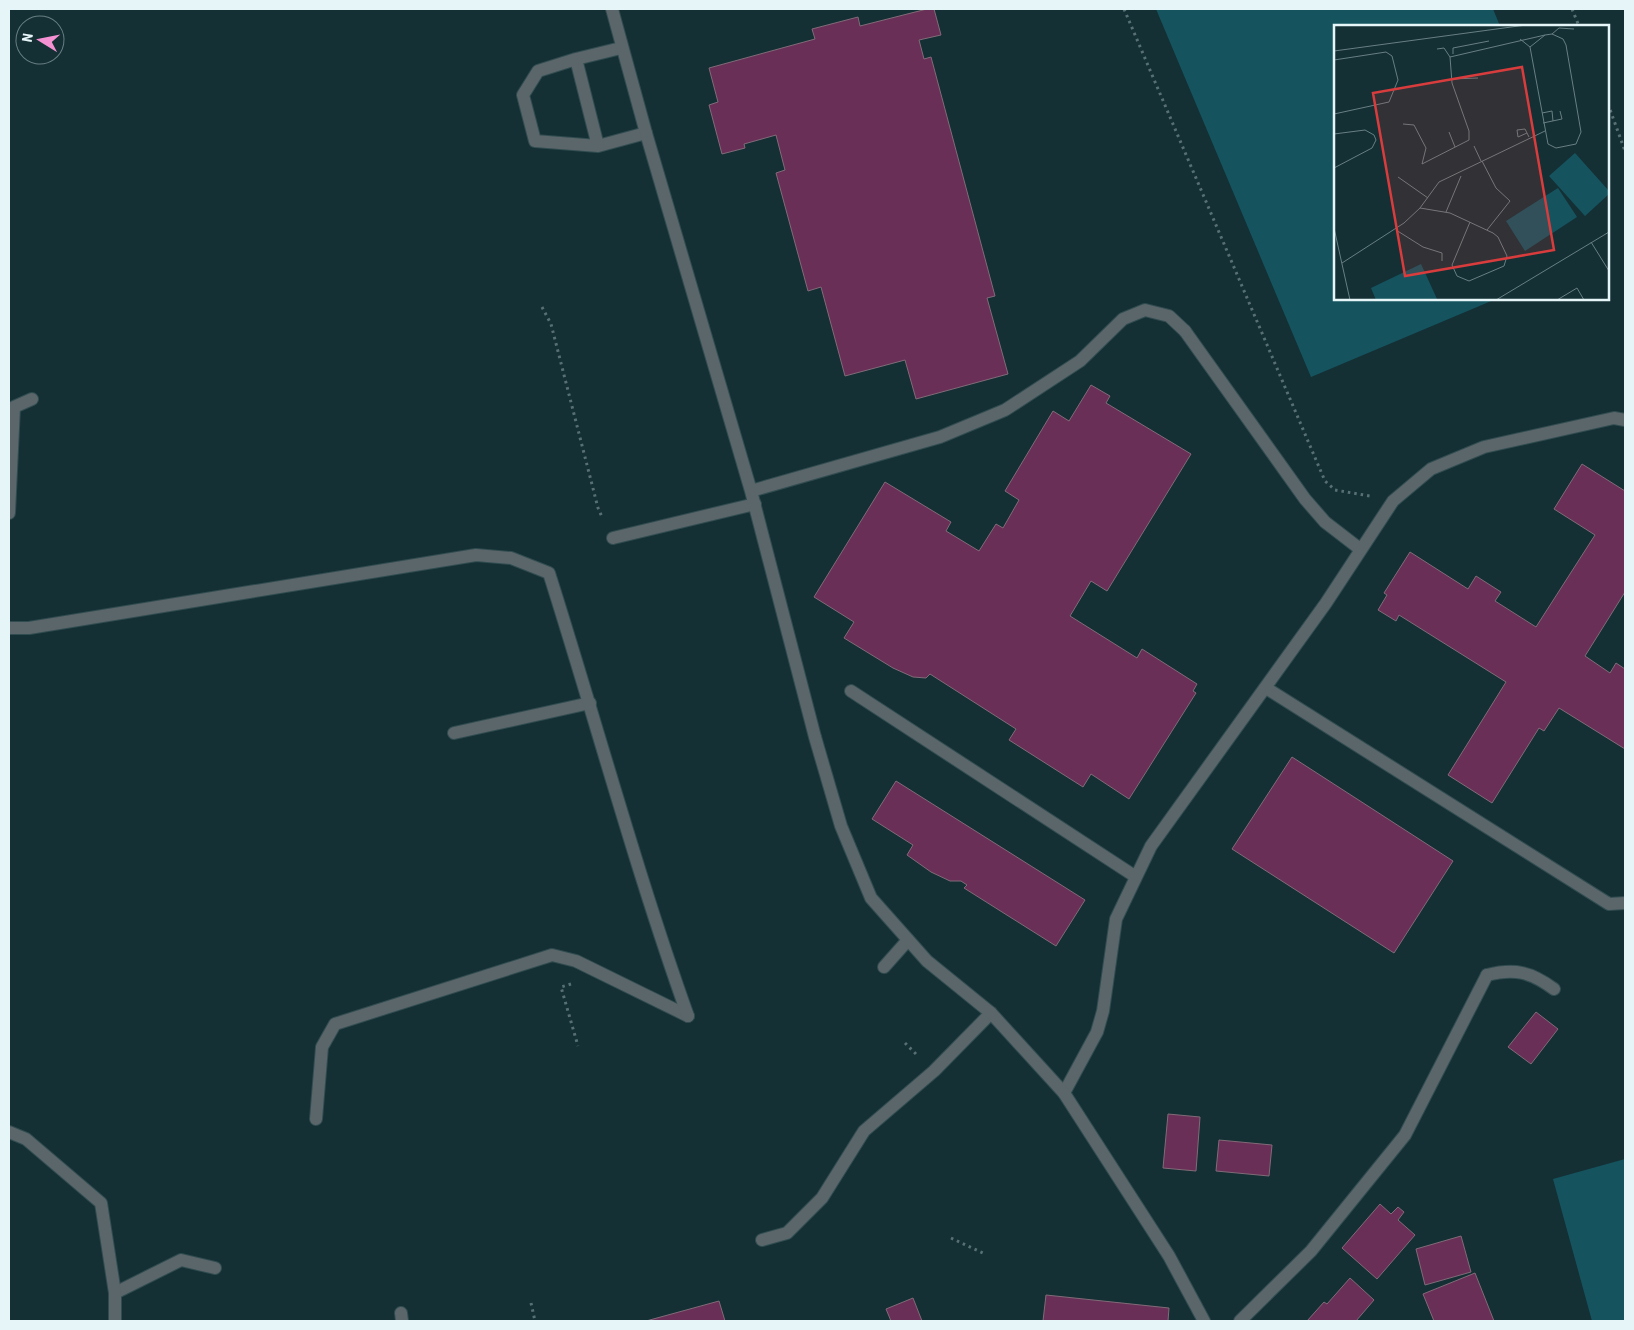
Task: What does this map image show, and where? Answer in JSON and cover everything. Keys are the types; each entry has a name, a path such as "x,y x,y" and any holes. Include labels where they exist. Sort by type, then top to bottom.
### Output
{"street":[{"path":"612,9 646,133 753,498 841,826 871,898 927,961 991,1013 1064,1093 1169,1256 1204,1321"},
{"path":"622,48 576,59 538,71 523,95 535,141 598,146 646,133"},
{"path":"576,59 598,146"},
{"path":"613,538 753,498 940,437 1005,410 1080,361 1123,319 1146,310 1169,316 1186,331 1305,499 1325,522 1360,549"},
{"path":"9,513 14,407 32,399"},
{"path":"1064,1093 1097,1032 1103,1011 1116,919 1152,846 1326,603 1393,501 1431,469 1484,446 1614,418 1625,420"},
{"path":"9,628 29,628 476,555 511,558 548,573 590,703 611,779 688,1016 576,961 552,955 335,1024 322,1047 316,1119"},
{"path":"1266,688 1609,904 1625,903"},
{"path":"851,691 1136,877"},
{"path":"454,733 590,703"},
{"path":"884,967 908,940"},
{"path":"1240,1321 1311,1251 1405,1135 1487,975 1506,970 1538,977 1554,989"},
{"path":"762,1240 787,1233 822,1198 864,1132 934,1071 991,1013"},
{"path":"9,1132 26,1139 101,1203 115,1293 115,1321"},
{"path":"115,1293 181,1260 215,1268"}],"path":[{"path":"1124,9 1325,481 1335,490 1393,501"},
{"path":"1572,9 1579,25"},
{"path":"1609,107 1625,151"},
{"path":"542,307 551,324 598,508 613,538"},
{"path":"951,1238 985,1254"},
{"path":"531,1304 535,1321"}],"shaded area":[{"path":"1156,9 1493,9 1500,25 1334,25 1334,300 1494,300 1311,377"},
{"path":"1625,1159 1625,1321 1592,1321 1553,1179"}],"building":[{"path":"927,9 934,9 941,35 919,40 924,59 931,57 995,296 987,298 1008,374 916,399 905,360 845,376 821,287 808,291 776,173 785,170 776,135 744,144 745,148 722,154 709,105 718,102 709,68 815,39 812,29 858,17 860,26"},
{"path":"1091,385 1110,396 1106,403 1191,454 1107,591 1091,581 1070,616 1137,658 1142,649 1197,684 1193,691 1196,693 1129,799 1091,774 1083,787 1009,740 1016,729 930,674 926,678 913,677 893,668 844,638 854,622 814,597 885,482 951,522 946,531 979,551 996,524 1003,528 1019,500 1005,491 1053,411 1069,421"},
{"path":"1582,464 1625,491 1625,592 1585,656 1610,673 1616,663 1625,669 1625,749 1559,708 1544,731 1539,728 1492,803 1448,775 1506,682 1399,615 1396,621 1378,610 1387,595 1384,593 1410,552 1468,589 1476,576 1501,592 1495,601 1536,627 1595,535 1554,509"},
{"path":"1292,757 1453,861 1394,953 1232,849"},
{"path":"896,781 1085,900 1056,946 964,888 967,885 961,881 950,881 931,872 907,855 913,845 872,819"},
{"path":"1536,1012 1558,1029 1531,1064 1508,1047"},
{"path":"1168,1114 1200,1117 1196,1171 1163,1168"},
{"path":"1219,1140 1272,1145 1269,1176 1216,1171"},
{"path":"1380,1204 1391,1214 1398,1207 1404,1212 1398,1220 1415,1235 1377,1279 1342,1248"},
{"path":"1461,1236 1471,1272 1425,1285 1416,1249"},
{"path":"1475,1273 1494,1321 1434,1321 1423,1294"},
{"path":"1350,1278 1374,1300 1356,1321 1307,1321 1324,1302 1327,1304"},
{"path":"1046,1295 1169,1308 1168,1321 1043,1321"},
{"path":"913,1298 922,1321 891,1321 886,1309"},
{"path":"719,1301 725,1321 646,1321"}]}
